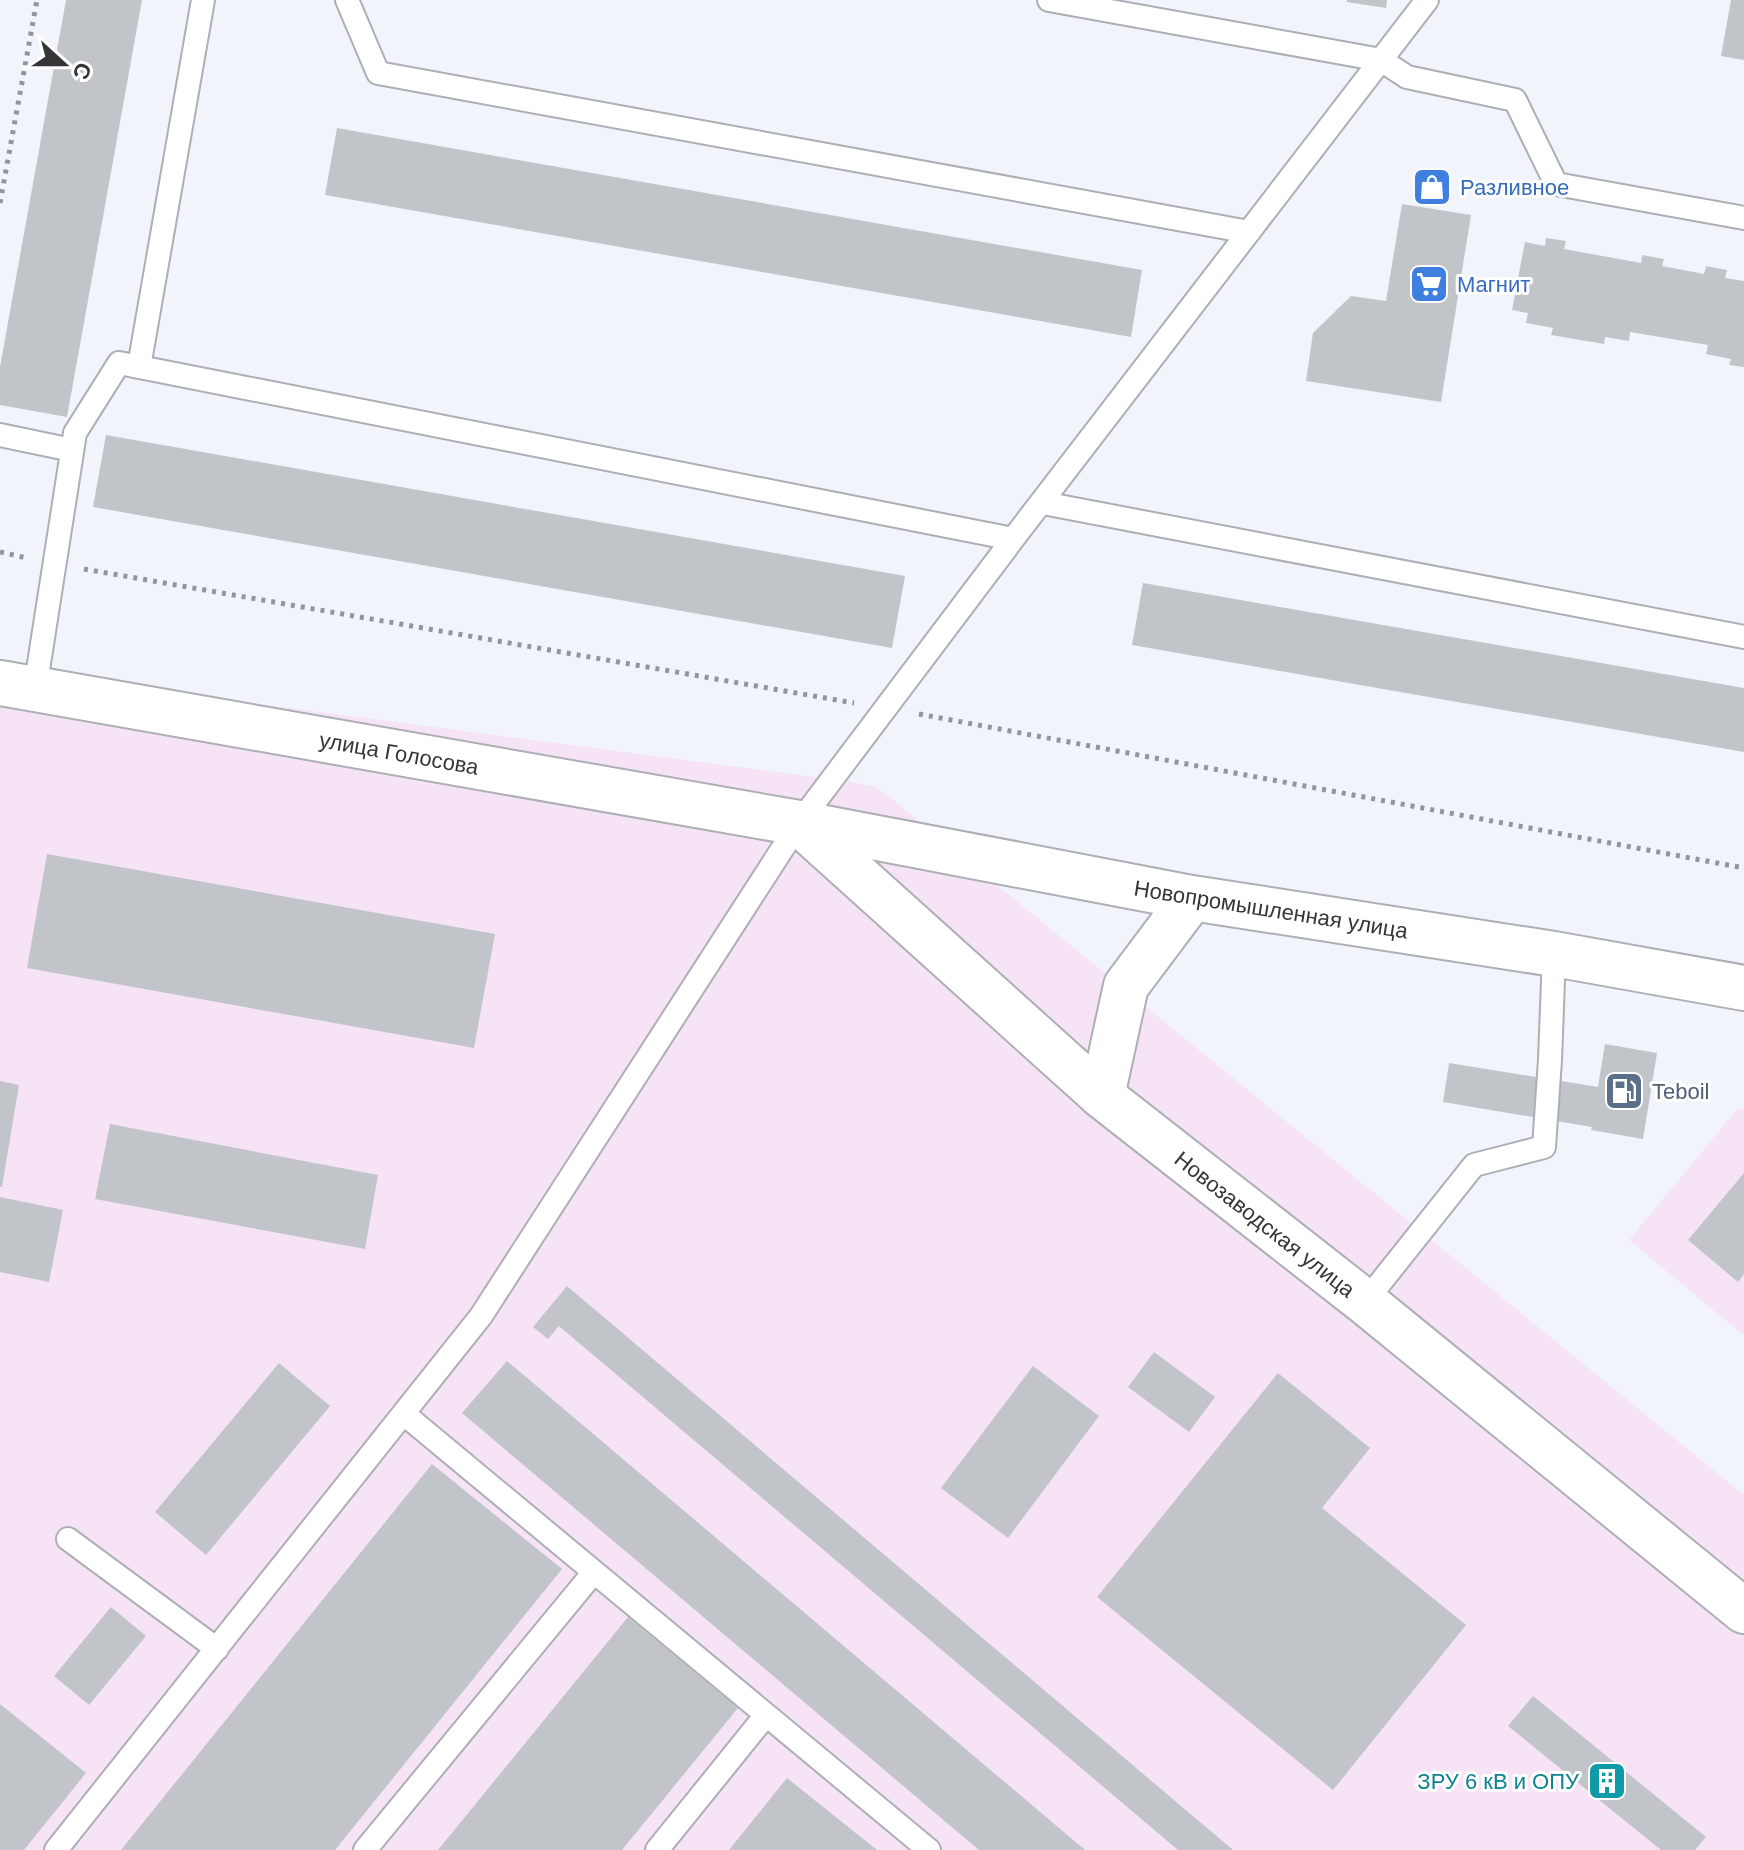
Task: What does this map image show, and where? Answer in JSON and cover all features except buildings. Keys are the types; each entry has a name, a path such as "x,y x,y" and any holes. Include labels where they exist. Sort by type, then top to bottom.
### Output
{"main road":[{"name":"улица Голосова","path":"18,686 799,823"},
{"name":"Новопромышленная улица","path":"799,823 1192,898 1554,954 1744,988"},
{"name":"Новозаводская улица","path":"799,823 1102,1096 1365,1302 1744,1611"},
{"path":"1102,1096 1126,986 1192,898"}],"lane":[{"path":"139,367 203,0"},
{"path":"347,0 378,73 1249,232"},
{"path":"1049,0 1381,60 1407,77 1515,100 1556,184 1744,218"},
{"path":"56,1850 481,1316 799,823 1427,0"},
{"path":"18,686 75,433 119,363 1013,539"},
{"path":"0,435 72,450"},
{"path":"1043,503 1744,637"},
{"path":"1365,1302 1474,1165 1544,1147 1554,954"},
{"path":"404,1414 929,1850"},
{"path":"68,1539 217,1649"},
{"path":"365,1850 594,1572"},
{"path":"657,1850 766,1715"}],"path":[{"path":"0,203 37,0"}],"shaded area":[{"path":"0,670 877,787 1744,1495 1744,1850 0,1850"},
{"path":"1738,1108 1744,1109 1744,1336 1629,1240"}],"place":[{"name":"Разливное","path":"1432,187"},
{"name":"Магнит","path":"1429,284"},
{"name":"Teboil","path":"1624,1091"},
{"name":"ЗРУ 6 кВ и ОПУ","path":"1607,1781"}]}
